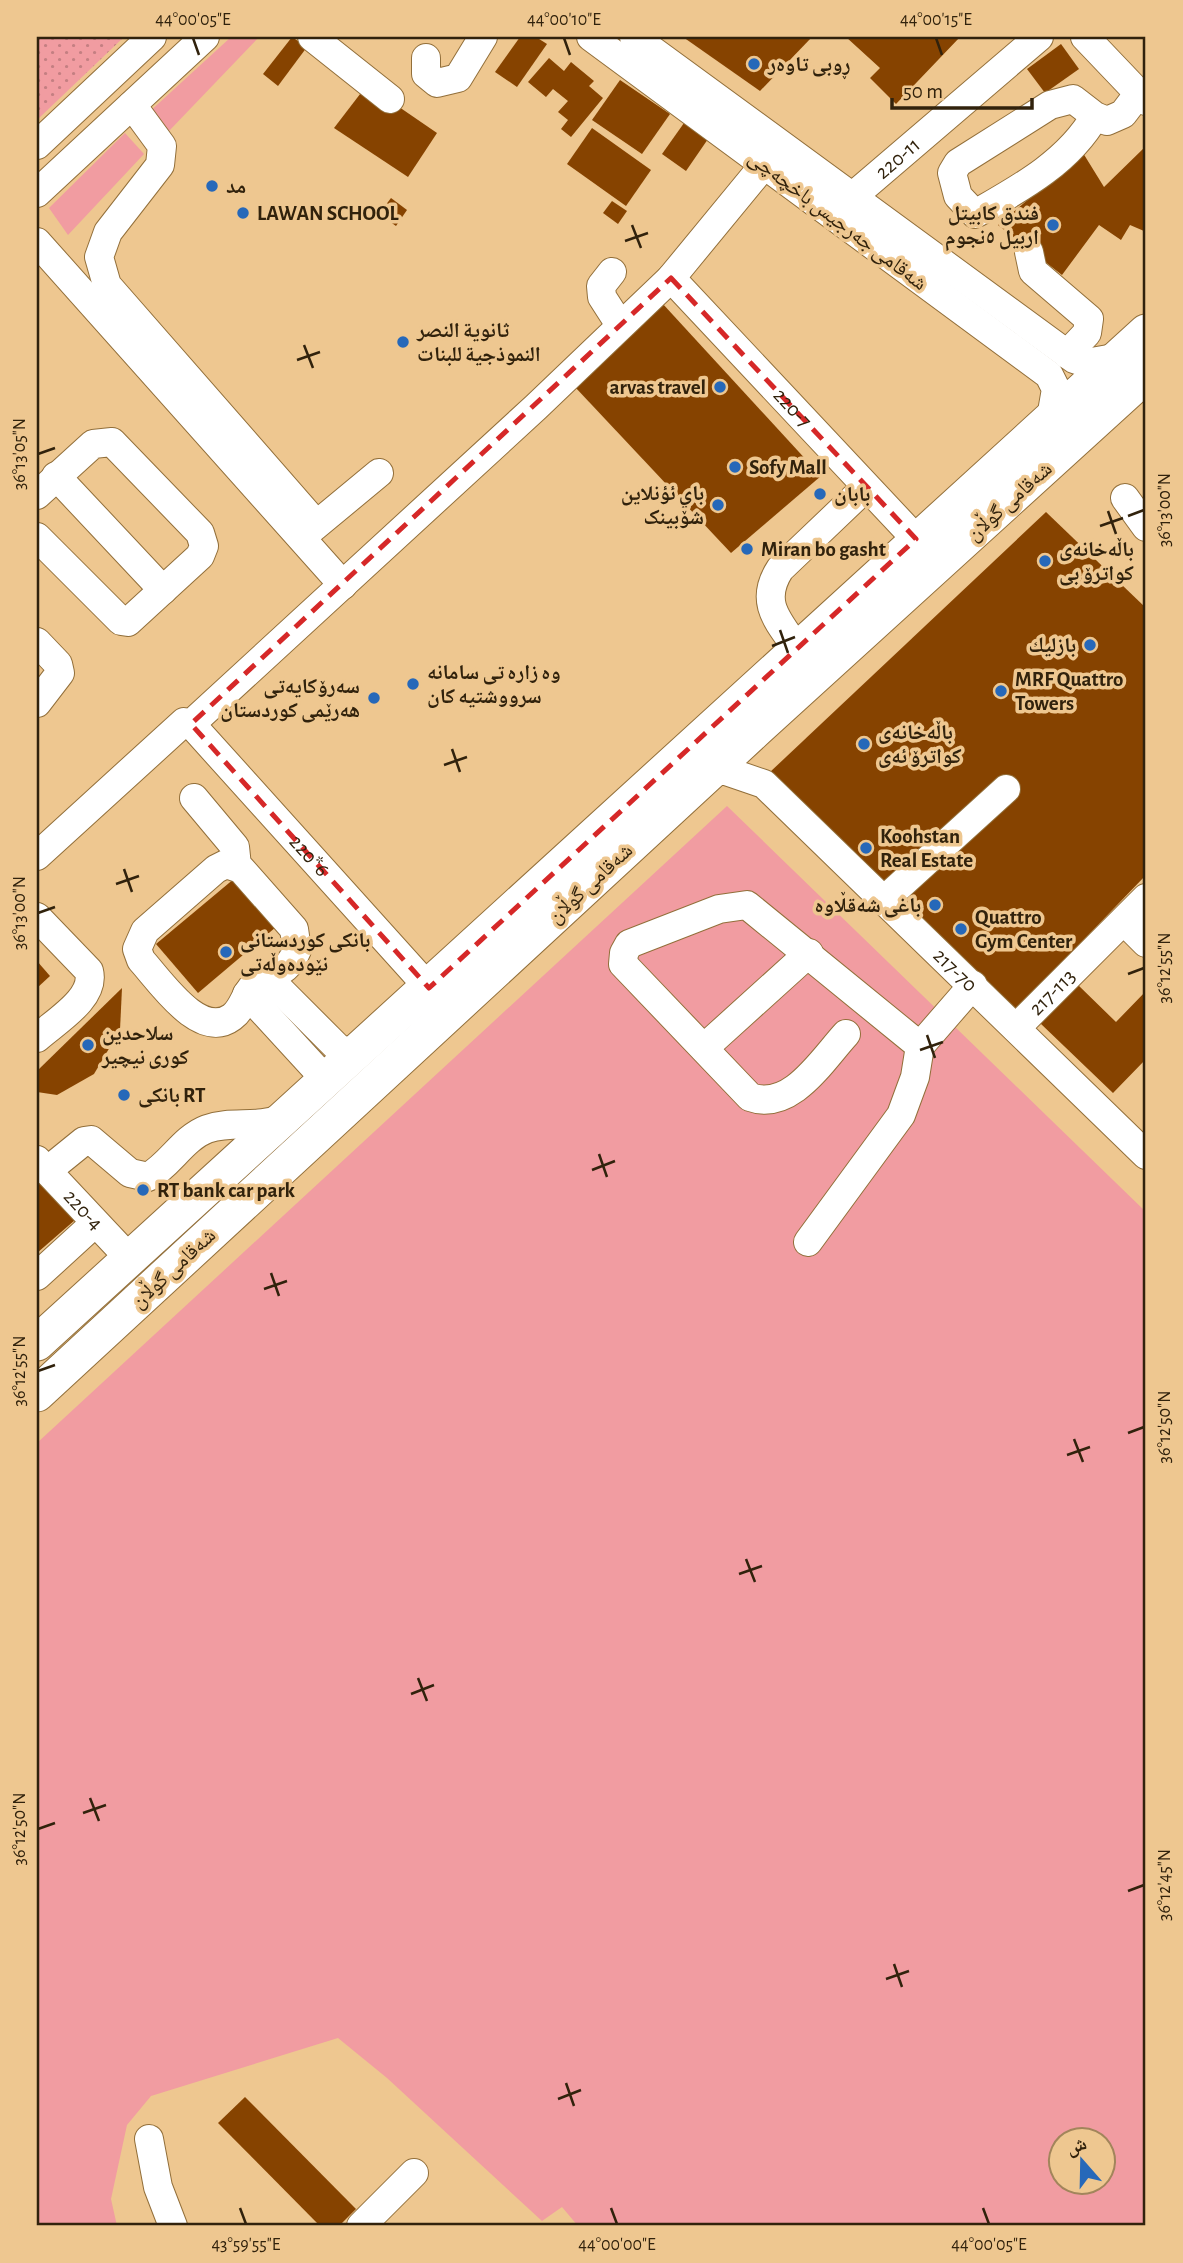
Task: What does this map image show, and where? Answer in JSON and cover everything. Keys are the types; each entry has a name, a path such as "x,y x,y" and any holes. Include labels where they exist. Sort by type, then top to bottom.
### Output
{"main road":[{"name":"شەقامی گوڵان","path":"37,1394 757,729 1133,366 1146,332"},
{"name":"شەقامی گوڵان","path":"37,1343 799,651 916,539 1051,418 1133,366"},
{"path":"86,1299 81,1317 89,1327 101,1330 112,1324"}],"street":[{"path":"37,145 152,37"},
{"path":"37,193 205,37"},
{"path":"312,37 390,99"},
{"path":"426,58 426,74 437,83 458,78 483,37"},
{"name":"شەقامی جەرجیس باخچەچی","path":"591,37 1054,381 1056,396 1051,418"},
{"name":"شەقامی جەرجیس باخچەچی","path":"634,37 1067,354 1086,363 1133,366"},
{"name":"220-11","path":"852,197 1039,37"},
{"path":"1085,37 1143,97 1124,114 1107,121 1095,116 1073,99 1050,105 958,163 952,173 958,196 975,214 1055,162 1084,135 1095,116"},
{"path":"132,104 162,146 160,165 108,232 99,257 107,285 309,531 343,585"},
{"path":"37,856 189,725 536,407 671,278 764,165"},
{"path":"37,243 309,531"},
{"path":"1029,252 1033,271 1089,319 1087,334 1067,354"},
{"path":"612,272 601,286 602,297 620,325"},
{"name":"220-7","path":"671,278 916,539"},
{"path":"1023,356 1036,359 1047,354 1047,342 1041,335"},
{"path":"37,537 121,621 128,622 163,590 200,556 204,546 200,533 112,442 93,444 47,486 163,590"},
{"path":"309,531 379,473"},
{"path":"799,651 768,602 769,586 780,569 866,486"},
{"path":"1125,498 1146,527"},
{"path":"37,642 58,664 60,673 37,703"},
{"path":"37,874 189,725"},
{"name":"220*6","path":"189,725 429,988"},
{"path":"757,729 754,744 764,785"},
{"name":"217-70","path":"711,771 726,771 764,785 973,985 1146,1156"},
{"path":"884,900 1006,789"},
{"path":"194,798 235,847 237,866 294,929 297,950 282,972 258,986 230,1019 218,1024 203,1023 141,960 137,949 145,930 216,869 226,864 237,866"},
{"name":"217-113","path":"1016,1028 1146,898"},
{"path":"846,1034 791,1094 774,1100 751,1097 623,964 624,953 629,944 719,909 747,905 920,1046"},
{"path":"37,916 89,971 92,982 86,993 37,1038"},
{"path":"1124,921 1146,943"},
{"path":"704,1048 809,953"},
{"path":"808,1242 901,1115 915,1077 920,1046 973,985"},
{"path":"258,986 338,1048 354,1054"},
{"path":"258,986 326,1080"},
{"path":"42,1166 83,1141 91,1139 135,1177 148,1177 205,1130 224,1125 262,1125 282,1118"},
{"name":"220-4","path":"42,1166 130,1259"},
{"path":"37,1276 95,1223"},
{"path":"149,2139 158,2187 173,2226"},
{"path":"361,2226 414,2173"}],"highlighted area":[{"path":"671,278 916,539 429,988 191,724"}],"shaded area":[{"path":"37,37 124,37 37,120"},
{"path":"231,37 259,37 169,131 147,114"},
{"path":"125,133 144,154 68,235 49,208"},
{"path":"727,806 1146,1212 1146,2226 578,2226 562,2207 542,2221 387,2078 338,2038 151,2096 127,2125 111,2199 117,2226 37,2226 37,1443"}],"building":[{"path":"292,37 307,47 278,86 263,74"},
{"path":"520,37 536,37 547,44 517,87 495,72"},
{"name":"ڕوبی تاوەر","path":"683,37 812,37 760,91"},
{"path":"846,37 960,37 896,104 870,78 880,68"},
{"path":"1061,44 1079,69 1045,93 1027,69"},
{"path":"549,58 564,71 571,62 594,81 589,86 603,98 571,137 561,129 568,120 558,112 568,101 553,89 546,97 528,82"},
{"path":"620,80 670,114 642,154 592,120"},
{"path":"367,85 437,133 408,177 334,128"},
{"path":"684,123 708,139 686,171 662,154"},
{"path":"592,128 651,170 626,206 567,164"},
{"path":"1146,146 1144,231 1130,225 1121,240 1099,225 1062,275 998,225 1083,153 1104,187"},
{"path":"391,198 407,210 396,226 379,214"},
{"path":"612,201 627,211 618,224 603,213"},
{"path":"662,303 821,476 731,553 575,387"},
{"name":"MRF Quattro Towers","path":"1046,512 1146,608 1146,875 1016,1010 769,773"},
{"path":"235,878 276,927 198,993 156,944"},
{"path":"37,961 50,976 37,988"},
{"path":"1077,984 1116,1022 1146,991 1146,1059 1113,1093 1040,1023"},
{"path":"122,988 120,1030 94,1074 57,1095 37,1092 37,1071"},
{"path":"37,1178 75,1220 37,1253"},
{"path":"245,2097 356,2209 339,2226 320,2226 218,2123"}],"place":[{"name":"ڕوبی تاوەر","path":"754,64"},
{"name":"مد","path":"212,186"},
{"name":"LAWAN SCHOOL","path":"243,213"},
{"name":"فندق كابيتل اربيل ٥نجوم","path":"1053,225"},
{"name":"ثانوية النصر النموذجية للبنات","path":"403,342"},
{"name":"arvas travel","path":"720,387"},
{"name":"Sofy Mall","path":"735,467"},
{"name":"بابان","path":"820,494"},
{"name":"باي ئؤنلاین شۆبینک","path":"718,505"},
{"name":"Miran bo gasht","path":"747,549"},
{"name":"باڵەخانەی کواترۆ بی","path":"1045,561"},
{"name":"بازليك","path":"1090,645"},
{"name":"وه زاره تى سامانه سرووشتيه كان","path":"413,684"},
{"name":"MRF Quattro Towers","path":"1001,691"},
{"name":"سەرۆكایەتی هەرێمی كوردستان","path":"374,698"},
{"name":"باڵەخانەی کواترۆ ئەی","path":"864,744"},
{"name":"Koohstan Real Estate","path":"866,848"},
{"name":"باغی شەقڵاوە","path":"935,905"},
{"name":"Quattro Gym Center","path":"961,929"},
{"name":"بانکی کوردستانی نێودەوڵەتی","path":"226,952"},
{"name":"سلاحدین كوری نیچیر","path":"88,1045"},
{"name":"بانكی RT","path":"124,1095"},
{"name":"RT bank car park","path":"143,1190"}]}
